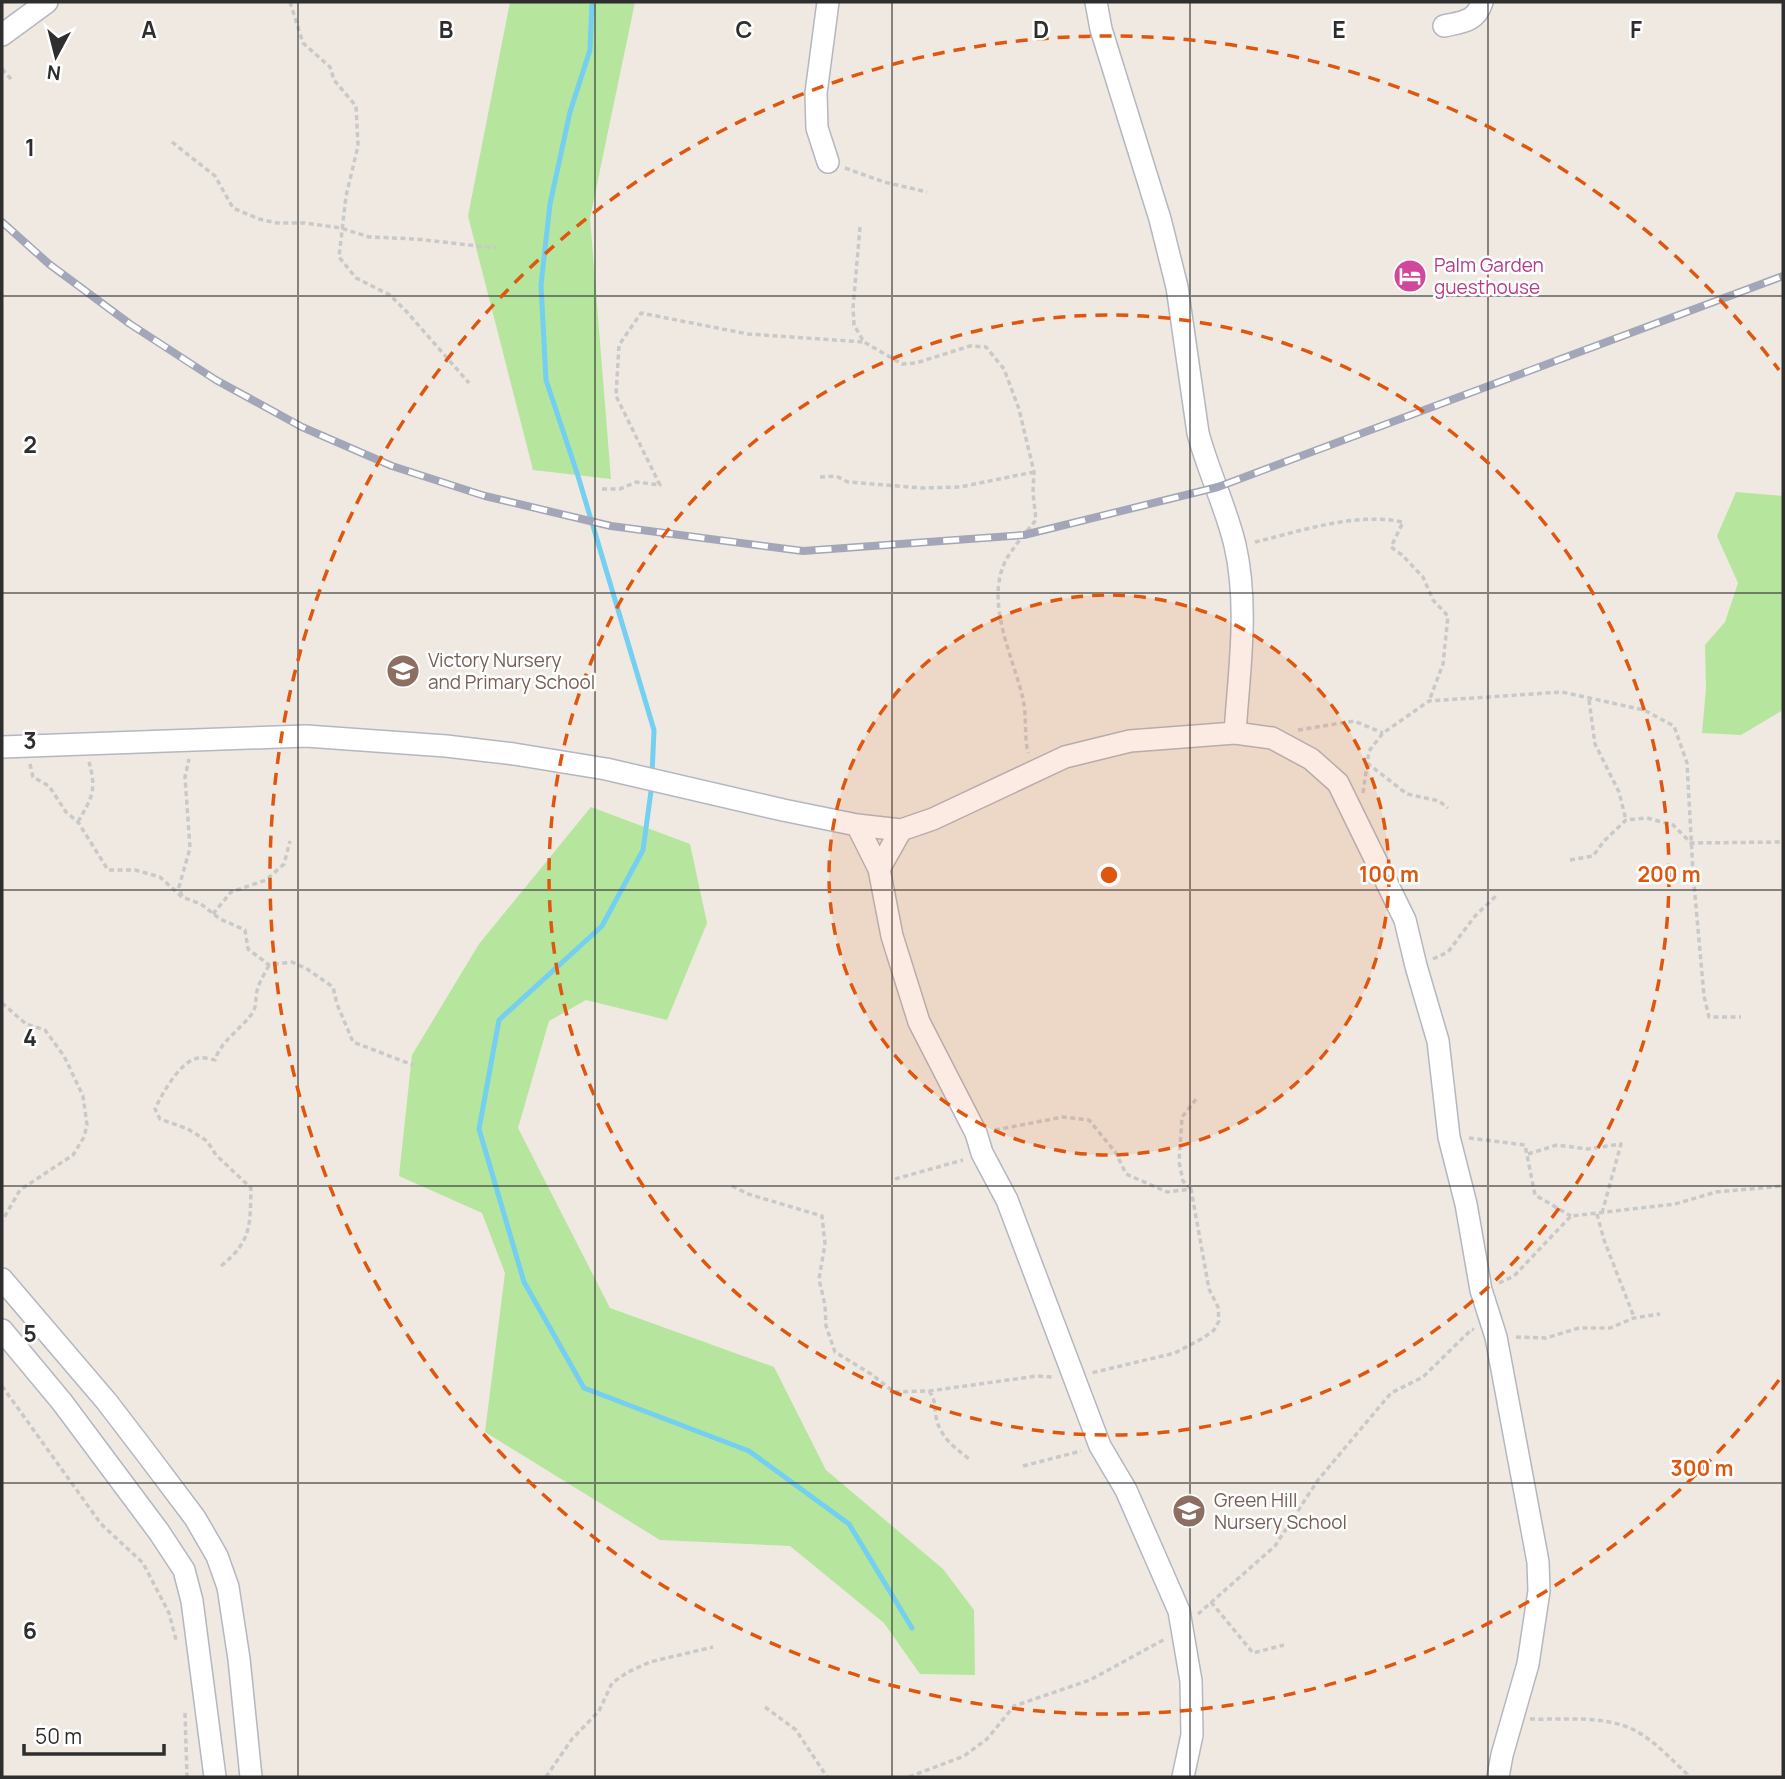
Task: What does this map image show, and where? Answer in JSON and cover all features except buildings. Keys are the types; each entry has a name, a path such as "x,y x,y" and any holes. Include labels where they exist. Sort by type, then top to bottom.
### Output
{"street":[{"path":"2,35 47,2"},
{"path":"828,2 817,128 828,162"},
{"path":"1096,2 1101,29 1160,219 1177,287 1200,442 1218,487 1236,547 1241,594 1241,642 1235,733"},
{"path":"1444,26 1473,19 1482,2"},
{"path":"2,747 306,736 446,746 606,769 857,825 901,830 933,819 1065,757 1130,741 1235,733 1272,738 1311,759 1338,783 1405,920 1438,1041 1449,1136 1466,1204 1481,1290 1496,1337 1538,1562 1539,1581 1528,1664 1498,1777"},
{"path":"857,825 879,869 892,936 919,1022 1007,1200 1100,1446 1126,1490 1179,1611 1191,1681 1192,1735 1183,1777"},
{"path":"879,869 901,830"},
{"path":"2,1279 131,1433 195,1518 218,1556 228,1587 251,1777"},
{"path":"2,1330 62,1402 184,1570 192,1601 215,1777"}],"path":[{"path":"290,2 303,43 330,67 334,80 356,106 358,146 341,228 339,257 356,278 390,295 407,311 469,383"},
{"path":"2,69 11,79"},
{"path":"172,142 215,176 233,208 259,219 341,228 369,237 496,248"},
{"path":"828,162 884,182 927,192"},
{"path":"860,227 853,308 854,325 864,342"},
{"path":"602,489 620,489 636,482 660,485 616,397 619,345 641,313 748,334 864,342 902,364 916,363 970,345 986,348 1004,369 1011,383 1034,472 1036,520 1006,560 1000,583 999,609 1024,703 1032,772"},
{"path":"820,477 836,476 848,482 922,488 960,487 1034,472"},
{"path":"1236,547 1342,522 1388,519 1403,522 1391,547 1423,577 1433,600 1448,617 1443,664 1429,701"},
{"path":"1355,818 1365,788 1368,751 1383,733 1429,701 1562,692 1644,710 1674,726 1687,763 1704,996 1709,1017 1741,1017"},
{"path":"1588,698 1595,744 1619,792 1626,820"},
{"path":"1272,738 1310,727 1354,721 1383,733"},
{"path":"183,897 179,887 190,848 185,777 194,740"},
{"path":"78,822 89,805 95,782 84,744"},
{"path":"25,747 33,776 50,786 66,812 78,822 108,870 135,870 160,877 183,897 201,904 213,914 244,930 248,949 269,965 292,962 307,969 333,987 353,1042 413,1065"},
{"path":"1367,763 1408,794 1439,800 1448,808"},
{"path":"1570,860 1593,856 1626,820 1647,818 1673,825 1691,843 1783,842"},
{"path":"213,914 231,892 266,880 284,864 290,841"},
{"path":"1416,966 1448,952 1475,916 1497,895"},
{"path":"221,1266 247,1238 251,1188 216,1155 207,1141 188,1129 160,1119 155,1109 164,1089 184,1067 196,1058 215,1060 219,1049 248,1019 256,1008 257,990 269,965"},
{"path":"2,1003 26,1024 45,1030 64,1056 83,1096 87,1125 84,1137 73,1155 20,1191 2,1221"},
{"path":"732,1185 747,1194 822,1216 825,1244 820,1279 826,1326 835,1352 894,1392 929,1391 1037,1376 1075,1377 1175,1353 1203,1338 1219,1321 1218,1307 1209,1289 1191,1189 1182,1181 1179,1162 1182,1117 1197,1098"},
{"path":"895,1179 939,1168 979,1143 1063,1117 1089,1120 1116,1153 1126,1174 1167,1192 1191,1189"},
{"path":"1449,1136 1525,1145 1535,1195 1571,1216 1675,1204 1716,1192 1783,1186"},
{"path":"1528,1154 1556,1145 1587,1149 1621,1144 1600,1213 1604,1240 1634,1318"},
{"path":"1481,1290 1514,1276 1571,1216"},
{"path":"909,1777 964,1756 987,1739 1014,1706 1090,1680 1183,1630 1210,1602 1275,1546 1318,1480 1391,1393 1423,1377 1472,1329 1496,1337 1546,1338 1579,1328 1611,1328 1634,1318 1660,1314"},
{"path":"2,1386 101,1524 143,1563 170,1613 177,1646"},
{"path":"929,1391 935,1398 936,1418 946,1441 969,1459"},
{"path":"1023,1466 1100,1446"},
{"path":"1210,1602 1253,1653 1284,1645"},
{"path":"546,1777 572,1740 599,1711 612,1683 650,1662 713,1647"},
{"path":"184,1704 187,1777"},
{"path":"765,1707 796,1730 827,1777"},
{"path":"1514,1719 1609,1721 1634,1730 1689,1776"}],"green space":[{"path":"510,2 635,2 590,218 611,479 533,470 468,216"},
{"path":"1736,492 1783,496 1783,710 1741,735 1702,733 1706,688 1705,645 1725,622 1738,583 1717,536"},
{"path":"591,807 690,844 707,923 667,1020 586,1000 549,1021 518,1128 610,1308 774,1367 826,1470 943,1569 974,1610 975,1675 920,1674 884,1623 790,1546 660,1540 485,1432 505,1273 482,1213 399,1176 412,1055 479,944"}],"waterway":[{"path":"592,2 590,50 570,112 550,204 541,285 546,380 578,476 654,730 652,775"},
{"path":"652,784 643,850 602,926 499,1020 479,1129 524,1282 584,1388 749,1451 849,1524 912,1628"}],"railway":[{"path":"2,222 49,264 130,324 216,380 302,427 392,466 485,496 611,526 803,551 1024,535 1218,487 1783,276"}],"place":[{"name":"Palm Garden guesthouse","path":"1410,276"},
{"name":"Victory Nursery and Primary School","path":"403,671"},
{"name":"Green Hill Nursery School","path":"1189,1511"}]}
